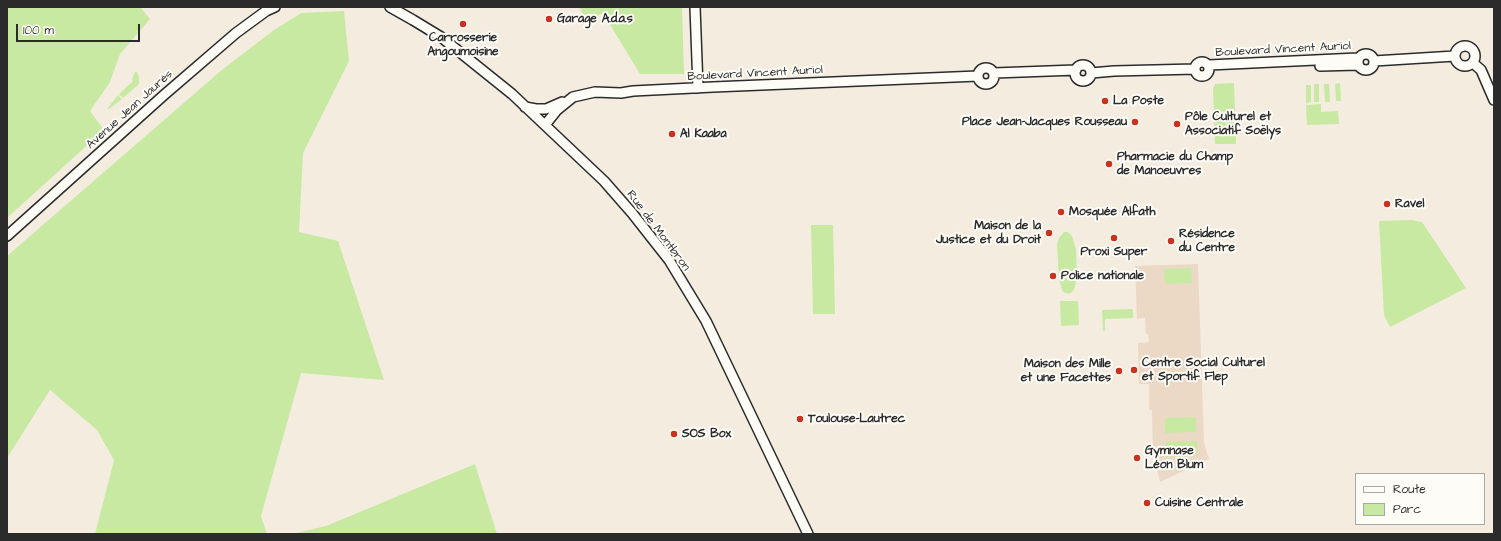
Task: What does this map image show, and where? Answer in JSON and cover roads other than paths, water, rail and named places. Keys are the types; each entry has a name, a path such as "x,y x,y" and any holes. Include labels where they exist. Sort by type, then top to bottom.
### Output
{"street":[{"name":"Avenue Jean Jaurès","path":"7,236 164,95 236,33 266,11 275,7"},
{"name":"Rue de Montbron","path":"390,7 441,37 525,107 545,124 604,181 632,212 669,260 710,327 808,534"},
{"path":"695,7 698,88"},
{"path":"1467,46 1473,49 1475,58 1473,63 1467,66 1460,64 1455,56 1458,48 1467,46"},
{"path":"1367,54 1372,56 1374,61 1373,66 1368,70 1363,70 1358,62 1362,55 1367,54"},
{"path":"1374,61 1455,56"},
{"name":"Boulevard Vincent Auriol","path":"545,124 557,110 573,97 595,92 621,93 633,91 978,76 979,72 985,68 989,69 994,76 1076,73 1079,67 1084,66 1089,68 1091,73 1195,69 1196,65 1200,62 1204,62 1209,68 1358,62"},
{"path":"1473,63 1481,70 1494,100"},
{"path":"525,107 546,109 573,97"}],"place":[{"name":"Garage A.d.a.s","path":"549,19"},
{"name":"Carrosserie Angoumoisine","path":"463,24"},
{"name":"La Poste","path":"1105,101"},
{"name":"Place Jean-Jacques Rousseau","path":"1135,122"},
{"name":"Pôle Culturel et Associatif Soëlys","path":"1177,124"},
{"name":"Al Kaaba","path":"672,134"},
{"name":"Pharmacie du Champ de Manoeuvres","path":"1109,164"},
{"name":"Ravel","path":"1387,204"},
{"name":"Mosquée Alfath","path":"1061,212"},
{"name":"Maison de la Justice et du Droit","path":"1049,233"},
{"name":"Proxi Super","path":"1114,238"},
{"name":"Résidence du Centre","path":"1171,241"},
{"name":"Police nationale","path":"1053,276"},
{"name":"Centre Social Culturel et Sportif Flep","path":"1134,370"},
{"name":"Maison des Mille et une Facettes","path":"1119,371"},
{"name":"Toulouse-Lautrec","path":"800,419"},
{"name":"SOS Box","path":"674,434"},
{"name":"Gymnase Léon Blum","path":"1137,458"},
{"name":"Cuisine Centrale","path":"1147,503"}]}
